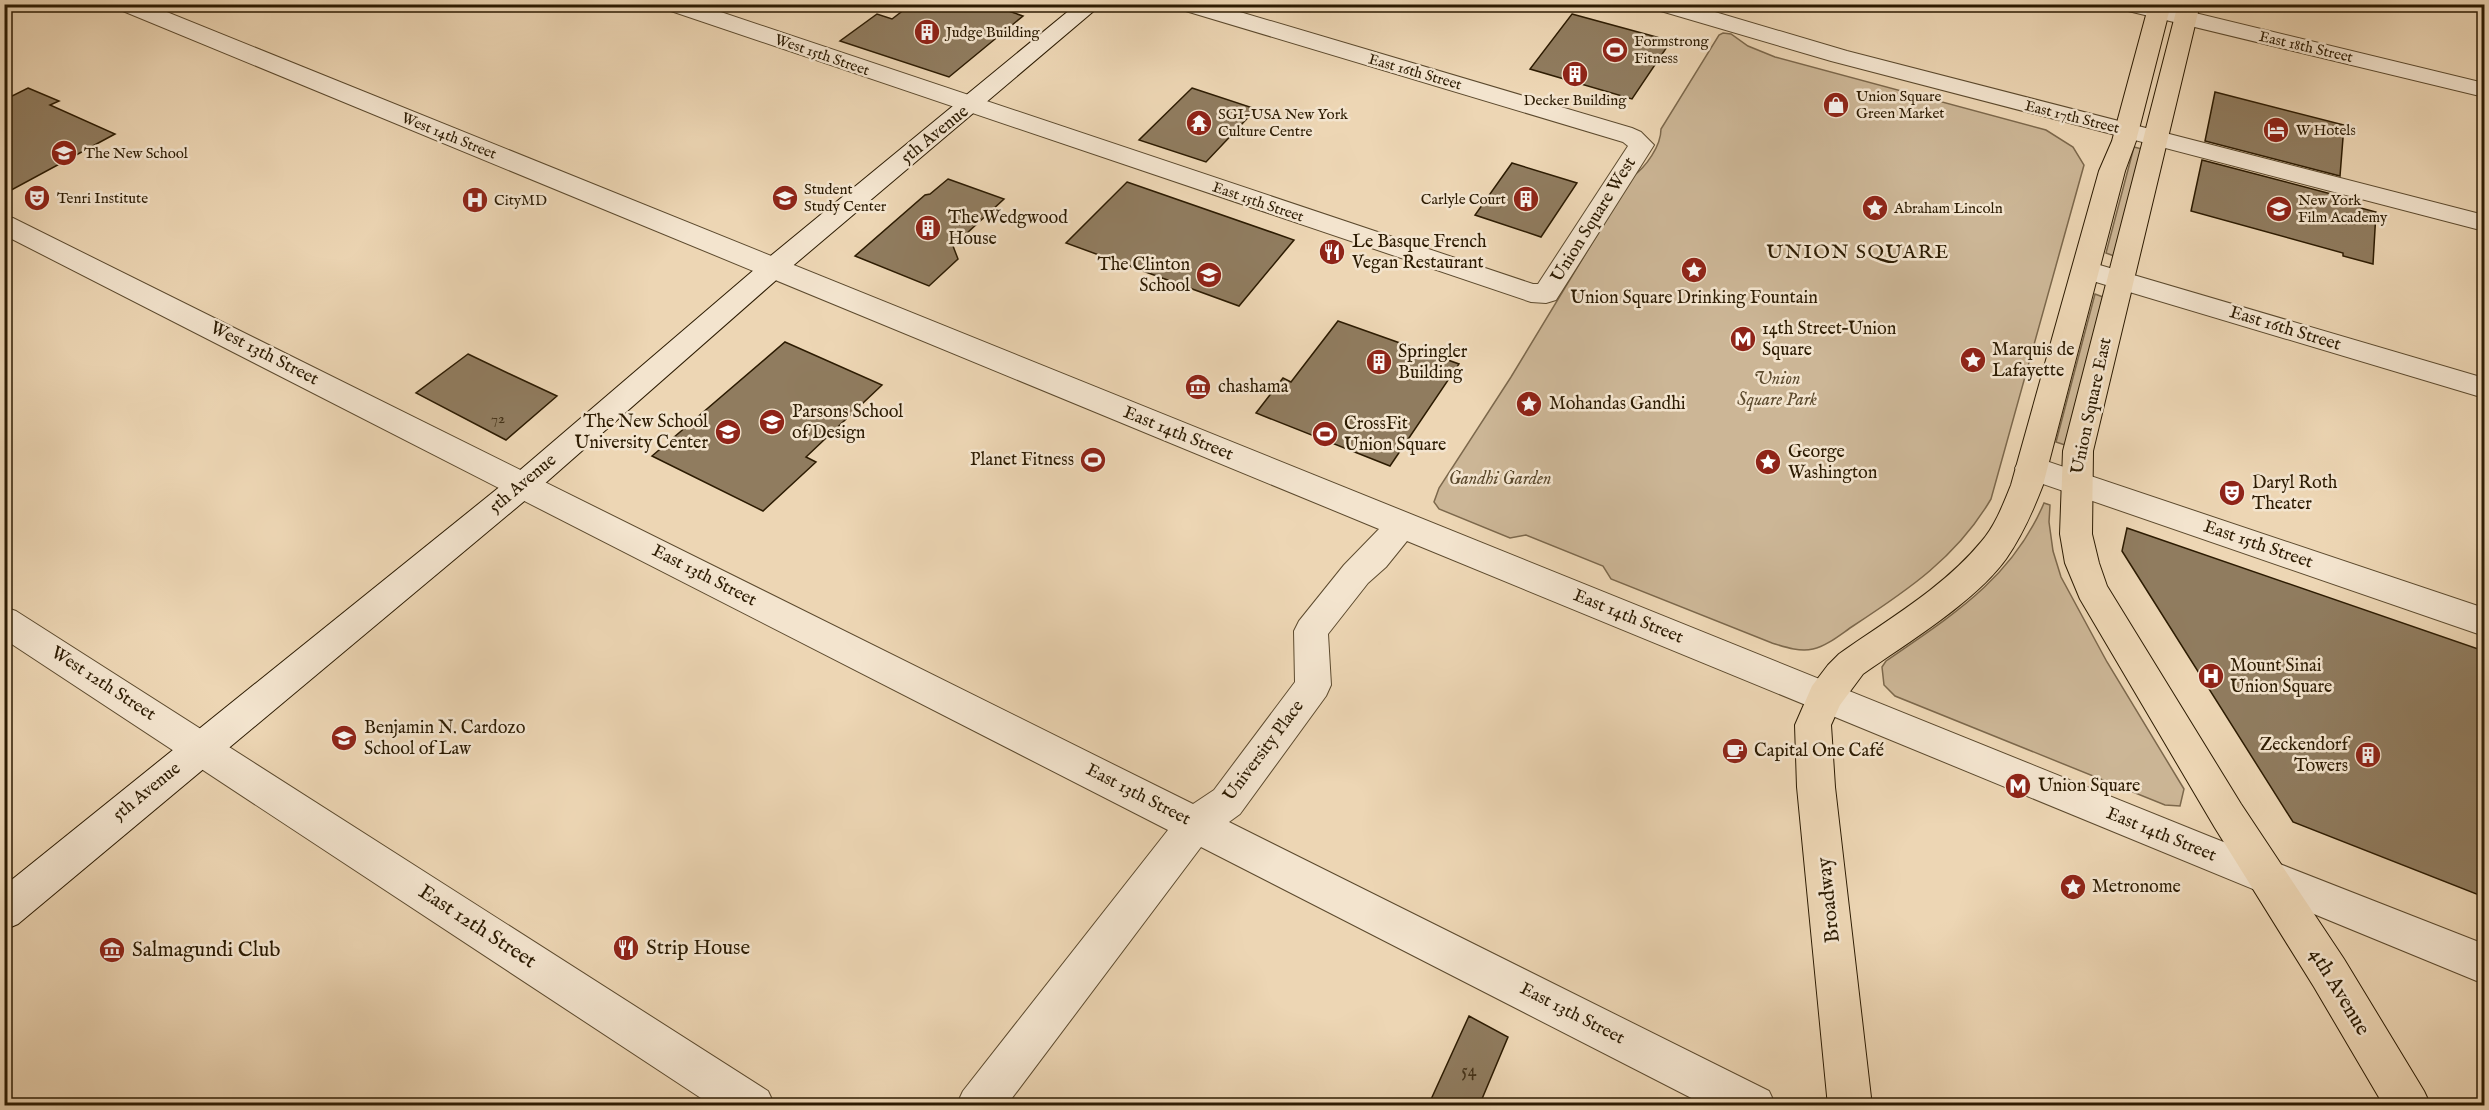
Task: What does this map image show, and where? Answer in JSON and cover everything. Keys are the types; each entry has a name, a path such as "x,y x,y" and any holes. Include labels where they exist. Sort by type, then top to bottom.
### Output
{"main road":[{"path":"1825,697 1840,675 1851,664 1953,591 1993,551 2014,516 2031,468 2112,171 2127,131 2159,8"},
{"name":"Union Square East","path":"2187,11 2078,451 2076,534 2082,563 2092,590 2222,807 2269,878"},
{"name":"Broadway","path":"1825,697 1813,725 1813,751 1850,1106"},
{"name":"4th Avenue","path":"2269,878 2409,1106"}],"street":[{"name":"West 14th Street","path":"126,4 772,269"},
{"name":"West 15th Street","path":"673,4 971,106"},
{"name":"5th Avenue","path":"4,910 523,485 772,269 1091,4"},
{"name":"East 16th Street","path":"1187,4 1623,133 1641,145"},
{"name":"East 17th Street","path":"1662,4 1830,54 2484,223"},
{"name":"East 18th Street","path":"2128,4 2187,11 2484,90"},
{"name":"East 15th Street","path":"971,106 1519,290 1546,294"},
{"name":"Union Square West","path":"1546,294 1641,145"},
{"name":"West 13th Street","path":"4,224 523,485"},
{"name":"East 14th Street","path":"772,269 2484,964"},
{"name":"East 16th Street","path":"2086,270 2484,388"},
{"name":"East 15th Street","path":"2031,468 2484,622"},
{"name":"East 13th Street","path":"523,485 1754,1106"},
{"name":"University Place","path":"978,1106 1196,824 1227,802 1313,686 1311,631 1356,574 1374,558 1402,525"},
{"name":"West 12th Street","path":"4,621 201,748"},
{"name":"East 12th Street","path":"201,748 753,1106"}],"green space":[{"name":"Union Square Park","path":"1731,34 1748,46 1775,57 2046,130 2073,147 2084,165 1991,499 1963,538 1930,571 1834,639 1808,650 1792,649 1772,643 1611,579 1603,566 1526,535 1510,538 1439,509 1434,502 1439,488 1511,377 1632,177 1652,156 1661,129 1719,35"},
{"path":"2134,147 2142,149 2114,256 2106,253"},
{"path":"2095,294 2103,297 2065,445 2056,442"},
{"path":"2044,503 2050,505 2049,522 2053,551 2061,577 2107,662 2184,789 2180,806 2165,805 1895,696 1884,685 1882,667 1886,661 1956,611 1997,575 2031,530"}],"building":[{"name":"Judge Building","path":"988,4 1023,16 949,77 840,41 877,14 892,19 909,6"},
{"path":"1572,14 1671,41 1632,99 1530,69"},
{"path":"28,88 59,101 50,105 115,134 4,194 4,100"},
{"name":"SGI-USA New York Culture Centre","path":"1192,88 1256,109 1206,162 1139,140"},
{"name":"W Hotels","path":"2215,92 2344,125 2340,176 2205,141"},
{"path":"2202,160 2339,196 2338,202 2376,212 2373,264 2343,256 2343,253 2191,211"},
{"name":"Carlyle Court","path":"1512,163 1577,183 1541,237 1475,215"},
{"name":"The Wedgwood House","path":"948,179 1004,199 953,246 958,259 929,286 855,256 925,195 930,194"},
{"name":"The Clinton School","path":"1127,182 1294,240 1239,306 1066,243"},
{"path":"1338,321 1459,364 1390,466 1256,413 1283,378 1291,382"},
{"name":"The New School University Center","path":"785,342 882,385 806,457 816,462 763,511 652,456"},
{"path":"468,354 557,396 506,440 416,393"},
{"name":"Zeckendorf Towers","path":"2127,528 2484,651 2484,897 2293,822 2122,551"},
{"path":"1469,1016 1508,1037 1479,1106 1428,1106"}],"place":[{"name":"Judge Building","path":"927,32"},
{"name":"Formstrong Fitness","path":"1615,50"},
{"name":"Decker Building","path":"1575,74"},
{"name":"Union Square Green Market","path":"1836,105"},
{"name":"SGI-USA New York Culture Centre","path":"1199,123"},
{"name":"W Hotels","path":"2276,130"},
{"name":"The New School","path":"64,153"},
{"name":"Tenri Institute","path":"37,198"},
{"name":"Student Study Center","path":"785,198"},
{"name":"Carlyle Court","path":"1526,199"},
{"name":"CityMD","path":"475,200"},
{"name":"Abraham Lincoln","path":"1875,208"},
{"name":"New York Film Academy","path":"2279,209"},
{"name":"The Wedgwood House","path":"928,228"},
{"name":"Le Basque French Vegan Restaurant","path":"1332,252"},
{"name":"Union Square Drinking Fountain","path":"1694,270"},
{"name":"The Clinton School","path":"1209,275"},
{"name":"14th Street–Union Square","path":"1743,339"},
{"name":"Marquis de Lafayette","path":"1973,360"},
{"name":"Springler Building","path":"1379,362"},
{"name":"chashama","path":"1198,387"},
{"name":"Mohandas Gandhi","path":"1529,404"},
{"name":"Parsons School of Design","path":"772,422"},
{"name":"The New School University Center","path":"728,432"},
{"name":"CrossFit Union Square","path":"1325,434"},
{"name":"Planet Fitness","path":"1093,460"},
{"name":"George Washington","path":"1768,462"},
{"name":"Daryl Roth Theater","path":"2232,493"},
{"name":"Mount Sinai Union Square","path":"2211,676"},
{"name":"Benjamin N. Cardozo School of Law","path":"344,738"},
{"name":"Capital One Café","path":"1735,751"},
{"name":"Zeckendorf Towers","path":"2368,755"},
{"name":"Union Square","path":"2018,786"},
{"name":"Metronome","path":"2073,887"},
{"name":"Strip House","path":"626,948"},
{"name":"Salmagundi Club","path":"112,950"}],"district":[{"name":"UNION SQUARE","path":"1858,252"}],"park label":[{"name":"Gandhi Garden","path":"1500,479"}]}
